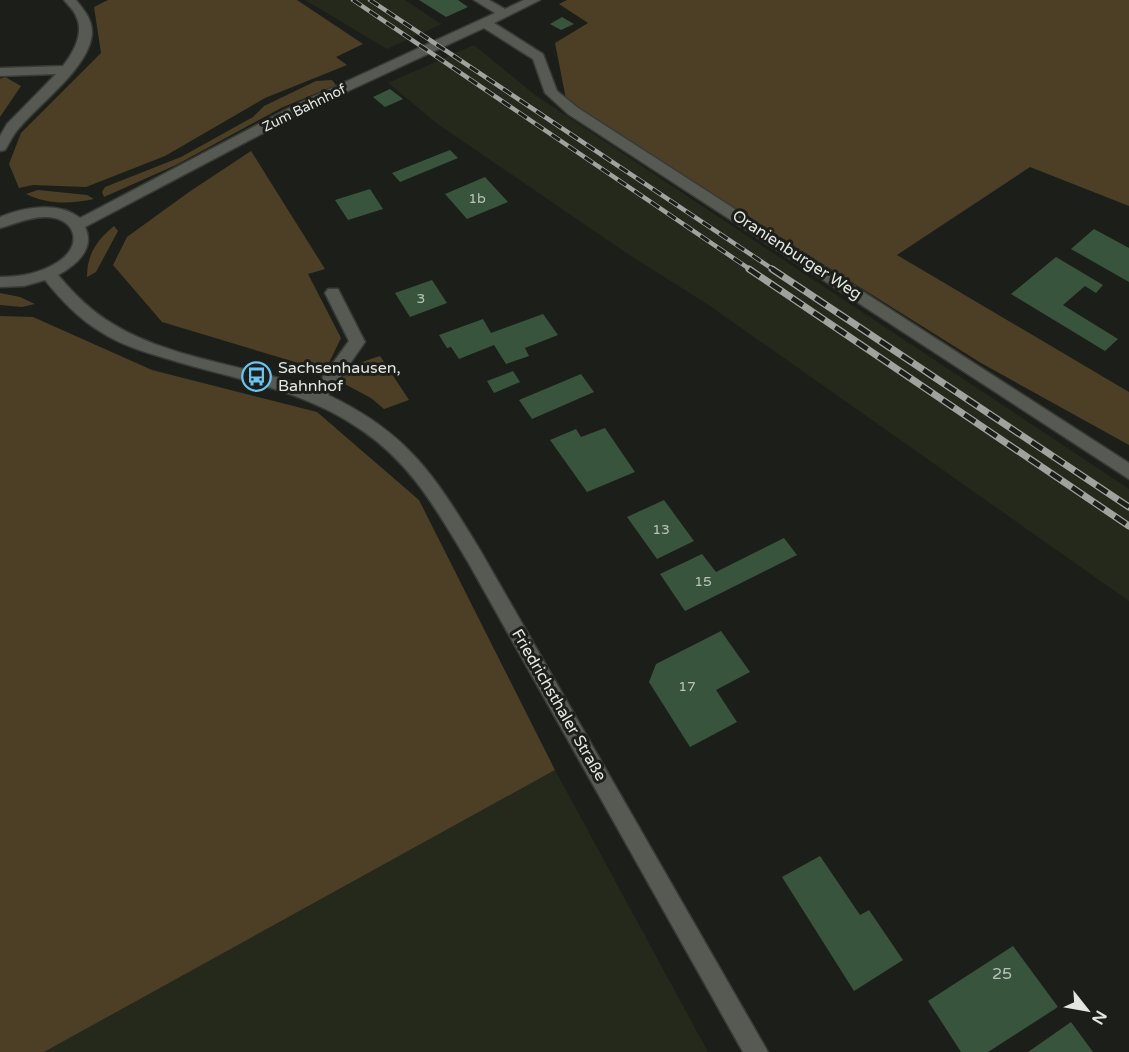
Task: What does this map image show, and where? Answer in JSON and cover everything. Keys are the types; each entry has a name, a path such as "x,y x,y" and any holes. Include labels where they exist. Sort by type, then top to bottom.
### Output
{"street":[{"path":"0,147 12,127 68,70 86,36 81,9 69,0"},
{"path":"480,0 505,14"},
{"name":"Zum Bahnhof","path":"78,225 300,108 534,0"},
{"name":"Oranienburger Weg","path":"485,23 539,57 551,93 573,111 1129,472"},
{"path":"0,72 68,70"},
{"path":"0,282 32,281 49,275 74,256 80,245 81,235 78,225 71,219 49,212 2,216"},
{"name":"Friedrichsthaler Straße","path":"49,275 80,309 117,333 186,358 257,377 318,397 365,424 396,447 430,484 480,567 756,1052"},
{"path":"318,397 357,342 333,293"}],"shaded area":[{"path":"108,0 297,0 363,44 336,57 347,65 265,98 165,156 86,187 33,185 19,188 9,164 21,133 101,53 94,7"},
{"path":"305,0 405,0 441,24 387,49"},
{"path":"567,0 1129,0 1129,206 1030,167 897,255 1129,392 1129,445 981,363 567,104 555,43 588,23 559,4"},
{"path":"474,45 535,95 1129,489 1129,601 710,306 625,252 439,125 388,83"},
{"path":"5,77 21,86 0,117 0,79"},
{"path":"332,80 336,85 281,108 176,165 104,197 102,192 105,187 181,157 253,117 264,106 316,81"},
{"path":"251,151 325,269 308,274 341,338 325,371 162,322 113,265 127,237"},
{"path":"38,190 87,195 94,199 60,202 43,200 26,194"},
{"path":"114,226 118,231 96,272 87,277 87,269 94,248"},
{"path":"0,293 20,297 35,304 22,307 0,305"},
{"path":"0,316 33,317 152,370 317,412 419,500 555,770 44,1052 0,1052"},
{"path":"380,356 409,400 384,409 371,398 339,381 350,366"},
{"path":"555,770 708,1052 44,1052"}],"building":[{"path":"419,0 458,0 468,7 446,17"},
{"path":"562,17 574,24 561,30 550,24"},
{"path":"390,89 403,99 385,107 373,97"},
{"path":"450,150 458,158 400,182 392,173"},
{"path":"485,177 508,202 467,219 445,194"},
{"path":"370,189 383,209 348,220 335,200"},
{"path":"1094,229 1129,248 1129,282 1071,249"},
{"path":"1056,257 1103,285 1096,293 1085,286 1063,305 1118,339 1105,351 1011,294"},
{"path":"432,280 447,303 410,317 395,293"},
{"path":"543,314 558,335 525,348 529,356 506,364 494,345 459,359 451,347 447,348 439,335 483,319 491,333"},
{"path":"513,371 520,382 494,393 487,381"},
{"path":"581,374 594,392 532,419 519,400"},
{"path":"605,428 635,472 587,492 550,440 576,429 581,437"},
{"path":"664,500 694,541 657,559 627,517"},
{"path":"784,538 797,555 685,611 660,574 702,554 716,572"},
{"path":"721,631 750,672 716,690 737,722 690,747 649,682 656,664"},
{"path":"820,856 860,915 869,910 903,960 854,991 782,877"},
{"path":"1013,946 1058,1007 988,1052 961,1052 928,1001"},
{"path":"1071,1022 1093,1052 1028,1052"}],"railway":[{"path":"353,0 751,270"},
{"path":"370,0 774,270"},
{"path":"749,269 1129,526"},
{"path":"772,269 1129,507"}],"place":[{"name":"Sachsenhausen, Bahnhof","path":"257,377"}]}
